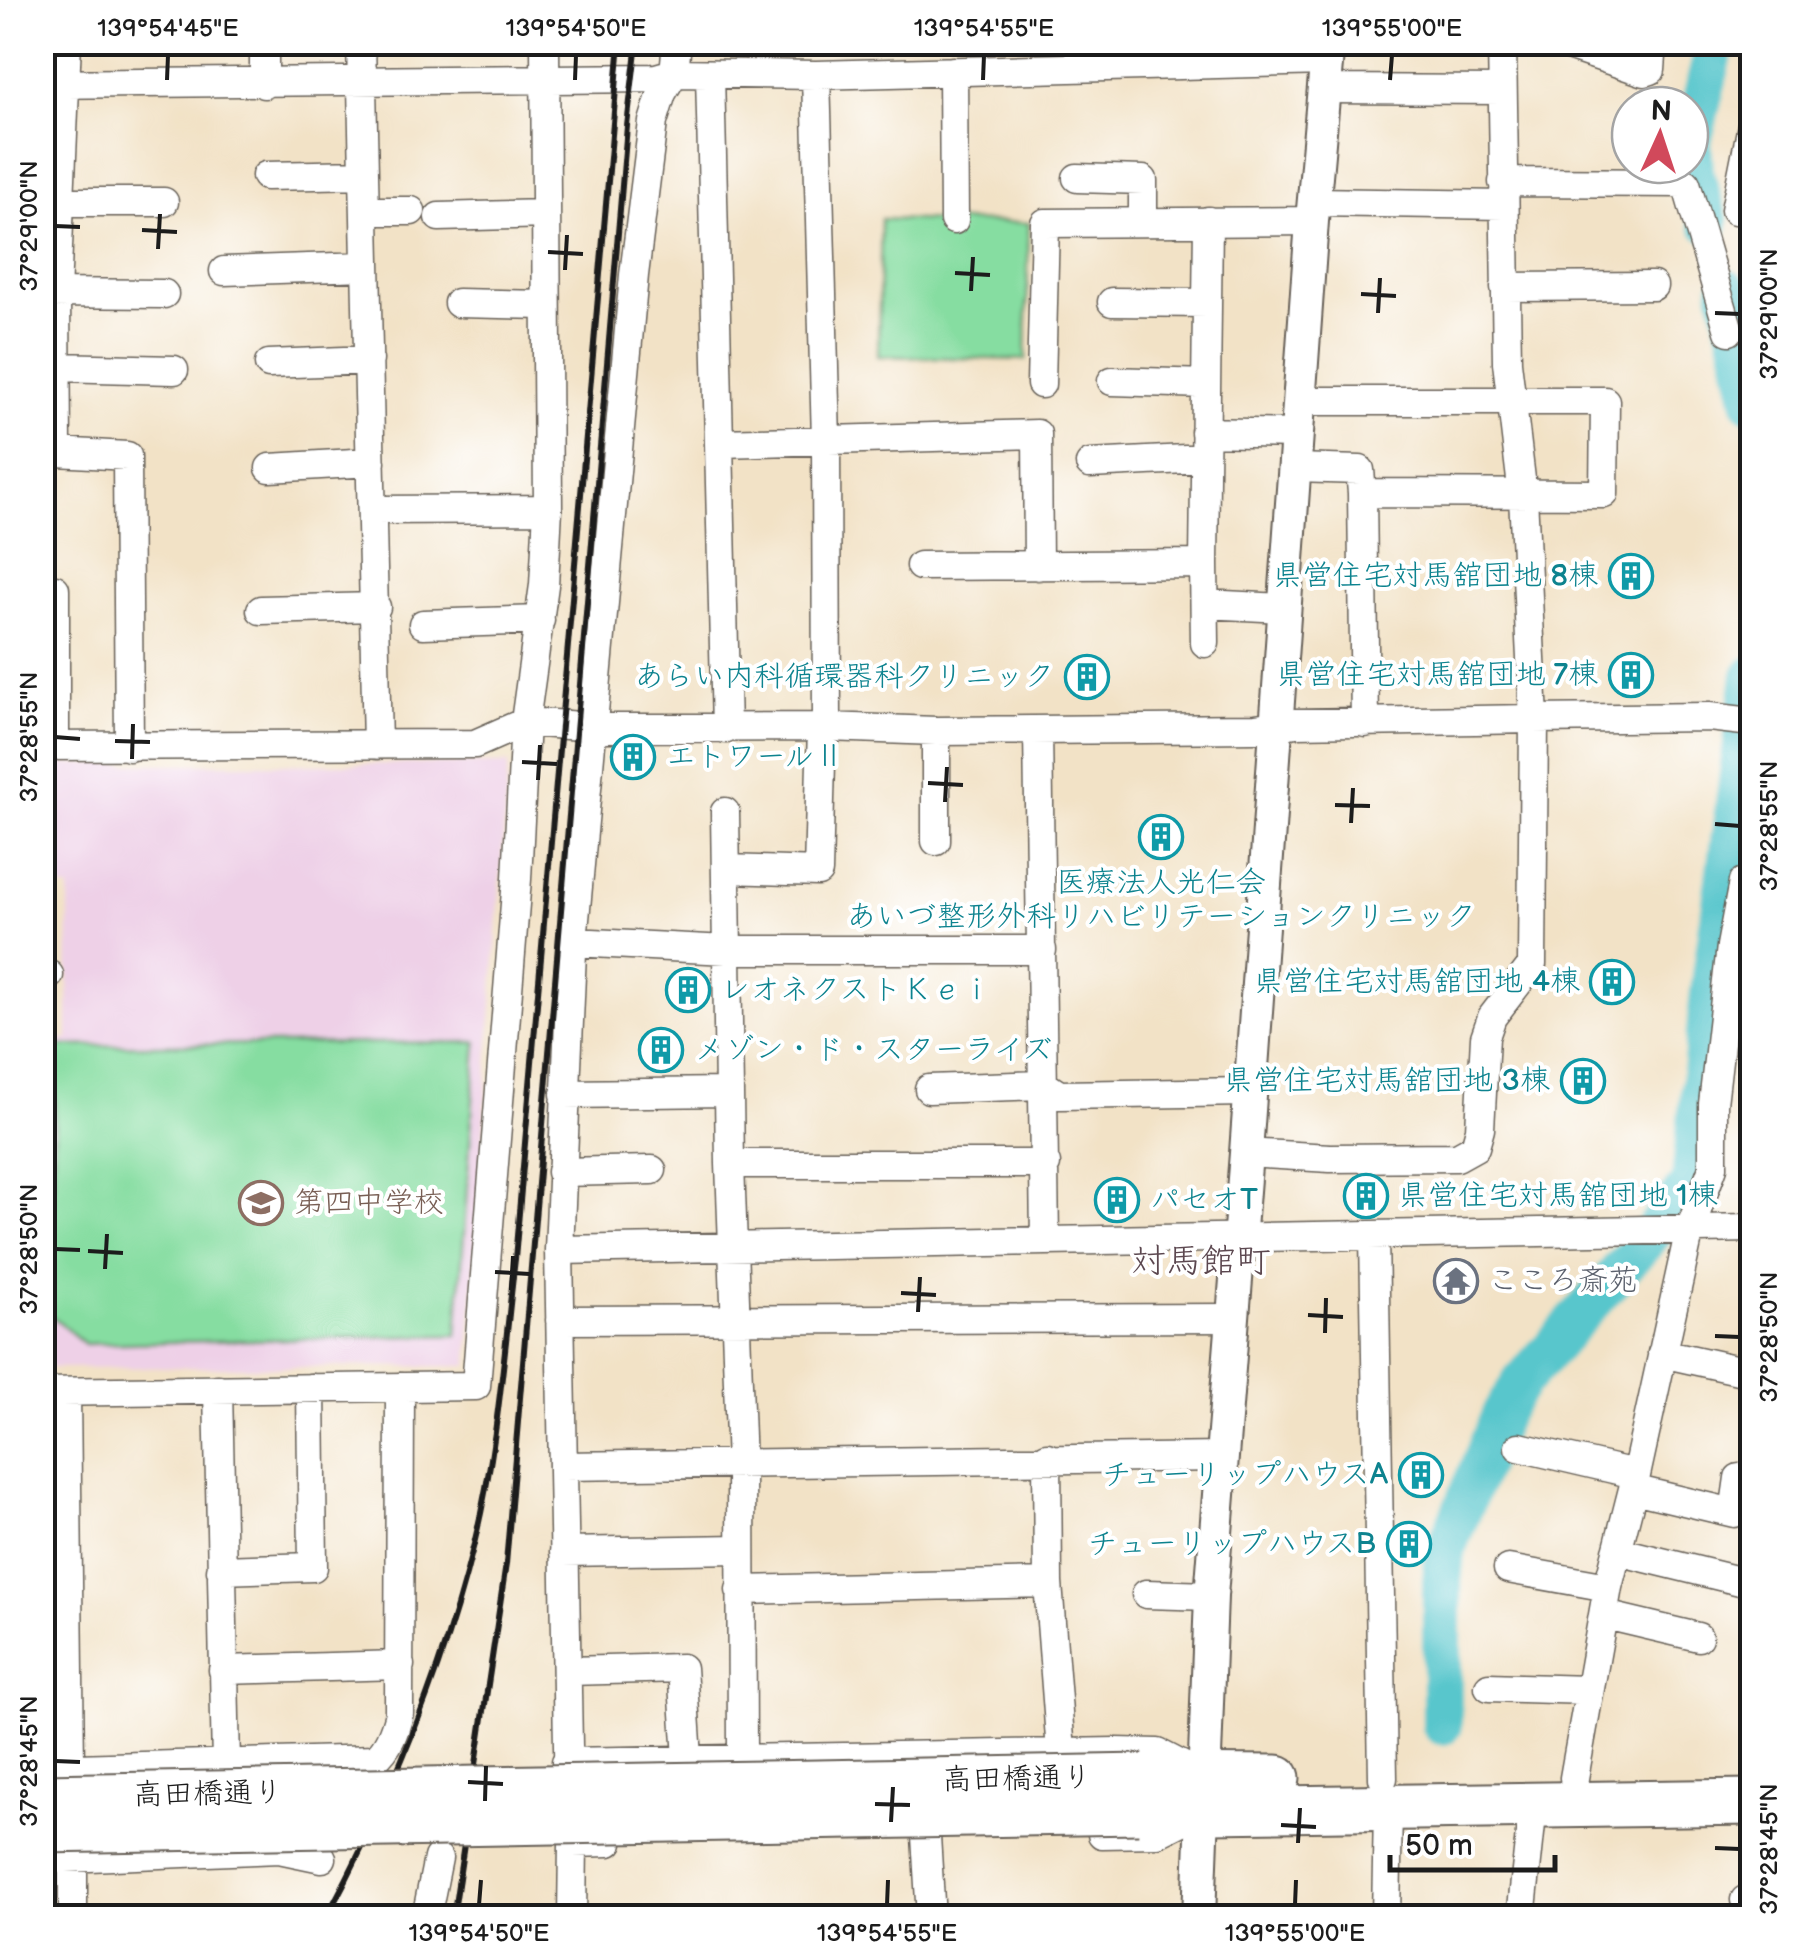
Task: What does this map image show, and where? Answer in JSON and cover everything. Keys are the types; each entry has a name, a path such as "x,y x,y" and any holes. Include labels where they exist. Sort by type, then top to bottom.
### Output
{"highway":[{"name":"高田橋通り","path":"52,1778 1205,1794 1386,1792 1574,1778 1752,1774"},
{"name":"高田橋通り","path":"1386,1792 1533,1805 1752,1802"},
{"name":"高田橋通り","path":"58,1845 1141,1794"}],"street":[{"path":"67,42 55,85 61,202 50,293 57,367 57,452 127,456 129,748"},
{"path":"264,42 264,84"},
{"path":"361,42 377,745"},
{"path":"400,1387 400,1713 382,1753 375,1759 226,1764 52,1778 54,1392 218,1389 476,1386 514,918 525,722 540,620 548,509 545,42"},
{"path":"572,1918 559,1250 573,942 645,184 653,122 662,93 674,73 677,42"},
{"path":"1246,1153 1330,1158 1457,1156 1475,1146 1480,1129 1485,1037 1492,1017 1532,965 1534,719 1523,496 1507,362 1502,42"},
{"path":"1556,42 1645,72 1652,70 1653,42"},
{"path":"55,85 547,80 656,78 674,73 816,75 1325,64 1502,90"},
{"path":"1199,1918 1211,1596 1325,64"},
{"path":"952,71 954,220"},
{"path":"710,74 726,728"},
{"path":"726,868 818,872 824,727 826,440 816,75"},
{"path":"1734,210 1752,125"},
{"path":"266,176 364,174"},
{"path":"1077,178 1143,180 1143,222"},
{"path":"1041,384 1045,224 1208,221 1504,193 1686,183 1730,332"},
{"path":"61,202 164,202"},
{"path":"364,211 546,214"},
{"path":"1205,643 1208,221"},
{"path":"224,270 366,266"},
{"path":"1506,287 1654,286"},
{"path":"50,293 164,294"},
{"path":"1112,302 1207,302"},
{"path":"458,303 546,305"},
{"path":"269,364 368,360"},
{"path":"57,367 174,370"},
{"path":"1112,381 1206,384"},
{"path":"1090,464 1205,445 1299,417 1514,402 1605,401 1604,494 1362,493"},
{"path":"721,442 1037,434 1038,566"},
{"path":"270,468 372,462"},
{"path":"1294,468 1360,470 1364,723"},
{"path":"373,510 548,509"},
{"path":"920,566 1204,564"},
{"path":"55,589 49,746 475,744 525,722 591,728 824,727 936,731 1709,717 1752,722"},
{"path":"1205,604 1283,608"},
{"path":"261,610 376,607"},
{"path":"423,624 540,620"},
{"path":"1038,730 1044,1240"},
{"path":"936,731 936,841"},
{"path":"725,812 728,1092 741,1464 742,1757"},
{"path":"1574,1778 1606,1601 1690,1228 1713,1167 1713,1104 1742,947 1744,882"},
{"path":"573,942 726,950 1042,950"},
{"path":"929,1089 1044,1085 1058,1095 1249,1092"},
{"path":"565,1094 728,1092"},
{"path":"730,1164 1046,1164"},
{"path":"562,1172 652,1170"},
{"path":"559,1250 1752,1228"},
{"path":"1374,1235 1386,1918"},
{"path":"560,1320 1234,1318"},
{"path":"1662,1353 1752,1373"},
{"path":"221,1570 312,1567 312,1388"},
{"path":"218,1389 226,1764"},
{"path":"1518,1447 1734,1513 1739,1478"},
{"path":"1047,1457 1048,1583 1061,1752"},
{"path":"563,1466 1222,1457"},
{"path":"564,1552 740,1549"},
{"path":"1617,1552 1752,1584"},
{"path":"1508,1569 1606,1601 1698,1638"},
{"path":"740,1590 1048,1583"},
{"path":"1146,1594 1211,1596"},
{"path":"223,1670 400,1665"},
{"path":"568,1671 682,1668 688,1758"},
{"path":"1489,1687 1588,1690"},
{"path":"566,1762 1158,1753 1205,1794"},
{"path":"573,1842 1158,1834 1205,1794"},
{"path":"1521,1918 1533,1805"},
{"path":"926,1836 931,1918"},
{"path":"42,1859 58,1845 279,1849 322,1858"},
{"path":"58,1845 73,1918"},
{"path":"426,1918 438,1858"}],"shaded area":[{"name":"第四中学校","path":"42,764 508,764 468,1366 43,1368 43,1040 68,1040 69,888 43,888"}],"green space":[{"path":"881,219 1029,223 1026,360 878,356"},
{"path":"477,1042 457,1335 85,1344 51,1316 56,1046"}],"waterway":[{"path":"1709,223 1694,173 1692,141 1716,42"},
{"path":"1728,289 1752,402"},
{"path":"1442,1725 1445,1551 1502,1412 1522,1381 1646,1241 1691,1182 1710,992 1752,676"}],"railway":[{"path":"326,1918 392,1782 430,1688 474,1544 494,1438 515,1259 620,42"},
{"path":"453,1918 506,1564 637,42"}],"place":[{"name":"県営住宅対馬舘団地 8棟","path":"1631,576"},
{"name":"県営住宅対馬舘団地 7棟","path":"1631,675"},
{"name":"あらい内科循環器科クリニック","path":"1087,677"},
{"name":"エトワールⅡ","path":"633,757"},
{"name":"医療法人光仁会 あいづ整形外科リハビリテーションクリニック","path":"1161,837"},
{"name":"県営住宅対馬舘団地 4棟","path":"1612,982"},
{"name":"レオネクストＫｅｉ","path":"688,990"},
{"name":"メゾン・ド・スターライズ","path":"661,1050"},
{"name":"県営住宅対馬舘団地 3棟","path":"1583,1081"},
{"name":"県営住宅対馬舘団地 1棟","path":"1366,1196"},
{"name":"パセオT","path":"1117,1200"},
{"name":"第四中学校","path":"261,1203"},
{"name":"こころ斎苑","path":"1456,1281"},
{"name":"チューリップハウスA","path":"1421,1475"},
{"name":"チューリップハウスB","path":"1409,1544"}],"district":[{"name":"対馬館町","path":"1201,1261"}]}
